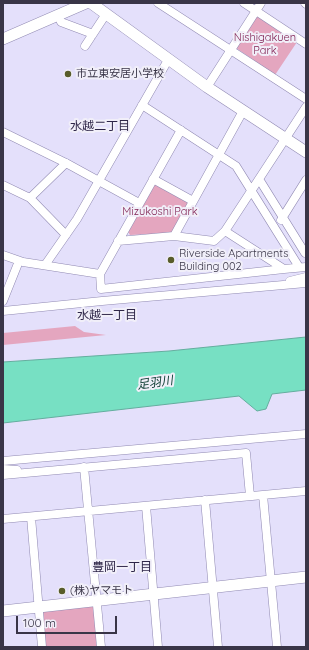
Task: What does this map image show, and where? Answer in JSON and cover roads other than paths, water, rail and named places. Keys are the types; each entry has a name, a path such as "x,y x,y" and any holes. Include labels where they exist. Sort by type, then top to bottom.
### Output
{"street":[{"path":"3,39 86,3"},
{"path":"91,3 168,60 306,152"},
{"path":"158,3 306,99"},
{"path":"244,3 306,44"},
{"path":"207,87 261,3"},
{"path":"85,46 106,14"},
{"path":"58,15 61,22 93,34"},
{"path":"45,265 77,218 168,60"},
{"path":"142,105 236,166 301,266"},
{"path":"118,241 174,236 214,241 225,231 306,107"},
{"path":"174,236 243,111"},
{"path":"181,130 100,274 101,289 301,266"},
{"path":"3,132 66,162 139,203"},
{"path":"30,198 66,162"},
{"path":"153,179 193,202"},
{"path":"259,179 282,217 306,252 301,266"},
{"path":"275,228 306,180"},
{"path":"3,186 30,198 66,235"},
{"path":"225,231 284,269"},
{"path":"3,255 19,261 100,274"},
{"path":"3,301 19,261"},
{"path":"278,286 294,279 306,276"},
{"path":"3,312 102,301 306,283"},
{"path":"3,461 306,434"},
{"path":"3,475 246,453 250,496"},
{"path":"84,467 101,647"},
{"path":"3,468 26,473"},
{"path":"3,519 306,491"},
{"path":"263,495 277,647"},
{"path":"205,500 218,647"},
{"path":"146,506 158,647"},
{"path":"31,517 42,647"},
{"path":"3,611 306,577"}],"water":[{"name":"足羽川","path":"306,337 306,390 272,394 266,409 257,411 239,396 3,423 3,362 169,351"}],"place":[{"name":"市立東安居小学校","path":"68,74"},
{"name":"Riverside Apartments Building 002","path":"171,260"},
{"name":"(株)ヤマモト","path":"62,591"}],"district":[{"name":"水越二丁目","path":"100,126"},
{"name":"水越一丁目","path":"107,315"},
{"name":"豊岡一丁目","path":"122,567"}],"park label":[{"name":"Nishigakuen Park","path":"265,44"},
{"name":"Mizukoshi Park","path":"160,212"}]}
